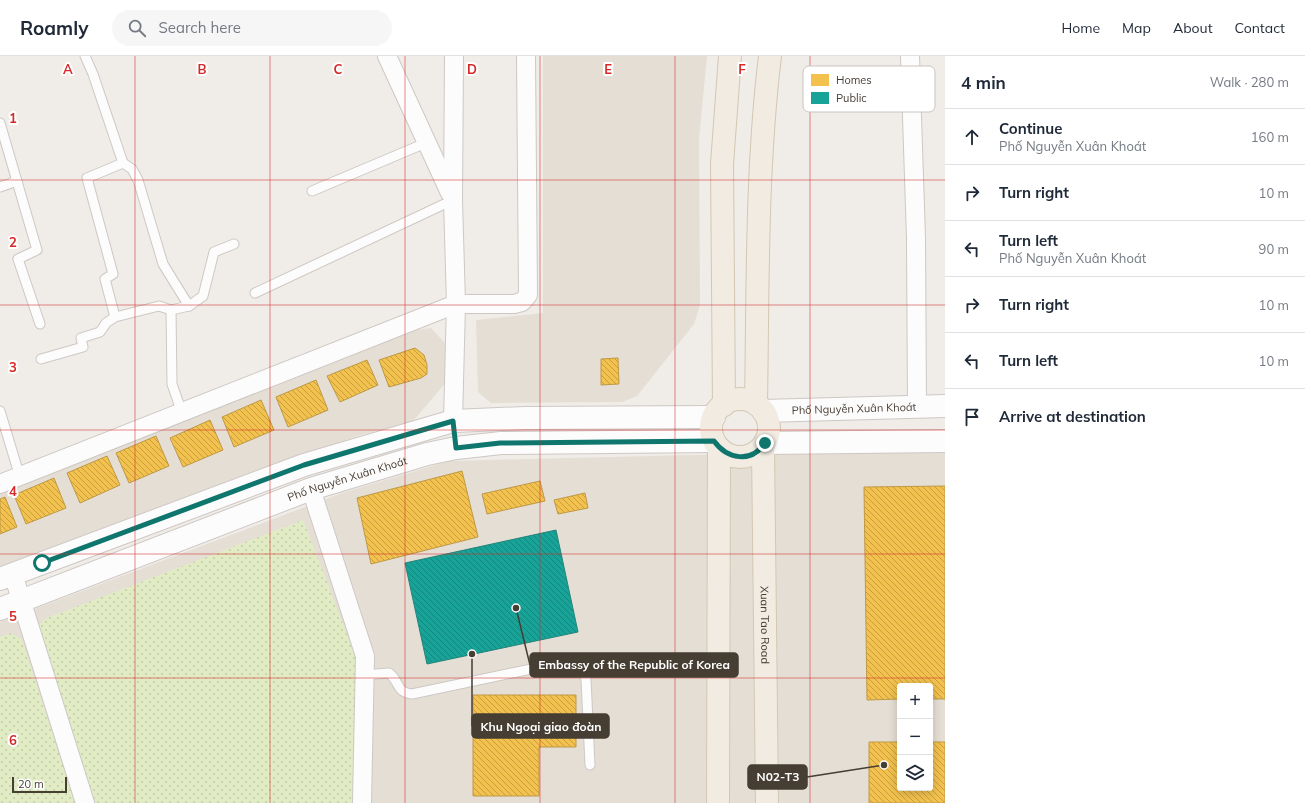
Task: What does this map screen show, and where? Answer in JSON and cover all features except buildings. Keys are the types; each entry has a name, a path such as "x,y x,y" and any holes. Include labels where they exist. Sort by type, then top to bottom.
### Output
{"main road":[{"path":"719,411 739,400 748,400 760,408 768,420 769,429 764,445 755,453 741,457 727,454 717,444 712,432 719,411 722,164 730,56"},
{"path":"760,408 762,161 764,110 770,56"},
{"path":"717,444 718,803"},
{"name":"Xuan Tao Road","path":"764,445 767,803"}],"street":[{"path":"387,56 428,142 453,200"},
{"path":"454,56 453,200 456,304 453,421 456,448"},
{"path":"0,484 456,304 514,304 522,302 528,295 526,56"},
{"path":"910,56 910,66"},
{"path":"912,112 916,238 917,406"},
{"name":"Phố Nguyễn Xuân Khoát","path":"760,408 945,406"},
{"path":"85,803 20,600 6,577 304,465 453,421 719,411"},
{"path":"764,445 945,441"},
{"name":"Phố Nguyễn Xuân Khoát","path":"0,609 20,600 312,490 427,454 456,448 500,443 717,444"},
{"path":"312,490 365,656 362,803"}],"lane":[{"path":"85,56 93,74 123,163 132,169 138,180 163,264 189,306"},
{"path":"0,123 37,250 18,259 40,324"},
{"path":"312,191 428,142"},
{"path":"115,317 105,278 113,274 87,178 123,163"},
{"path":"0,187 17,181"},
{"path":"255,293 453,200"},
{"path":"41,359 83,347 81,338 100,332 106,323 115,317 159,306 171,310 189,306 203,296 214,252 234,244"},
{"path":"171,310 172,384 182,413"},
{"path":"0,411 20,477"},
{"path":"364,675 389,673 393,676 398,687 405,693 412,694 569,660 579,662 586,679 590,765"}],"shaded area":[{"path":"543,56 707,56 699,139 700,305 694,324 637,396 622,402 491,403 478,392 476,320 543,313"},
{"path":"431,328 453,352 448,380 413,421 357,436 0,568 0,486 398,332"},
{"path":"862,451 945,451 945,803 0,803 0,622 342,493 449,461"}],"green space":[{"path":"303,520 356,658 354,803 91,803 37,626 47,618"},
{"path":"11,633 22,640 75,803 0,803 0,637"}],"place":[{"name":"Embassy of the Republic of Korea","path":"516,608"},
{"name":"Khu Ngoại giao đoàn","path":"472,654"},
{"name":"N02-T3","path":"884,765"}],"route":[{"path":"42,563 304,465 453,421 456,448 500,443 714,441 719,448 727,454 736,457 746,457 755,453 765,443"}]}
